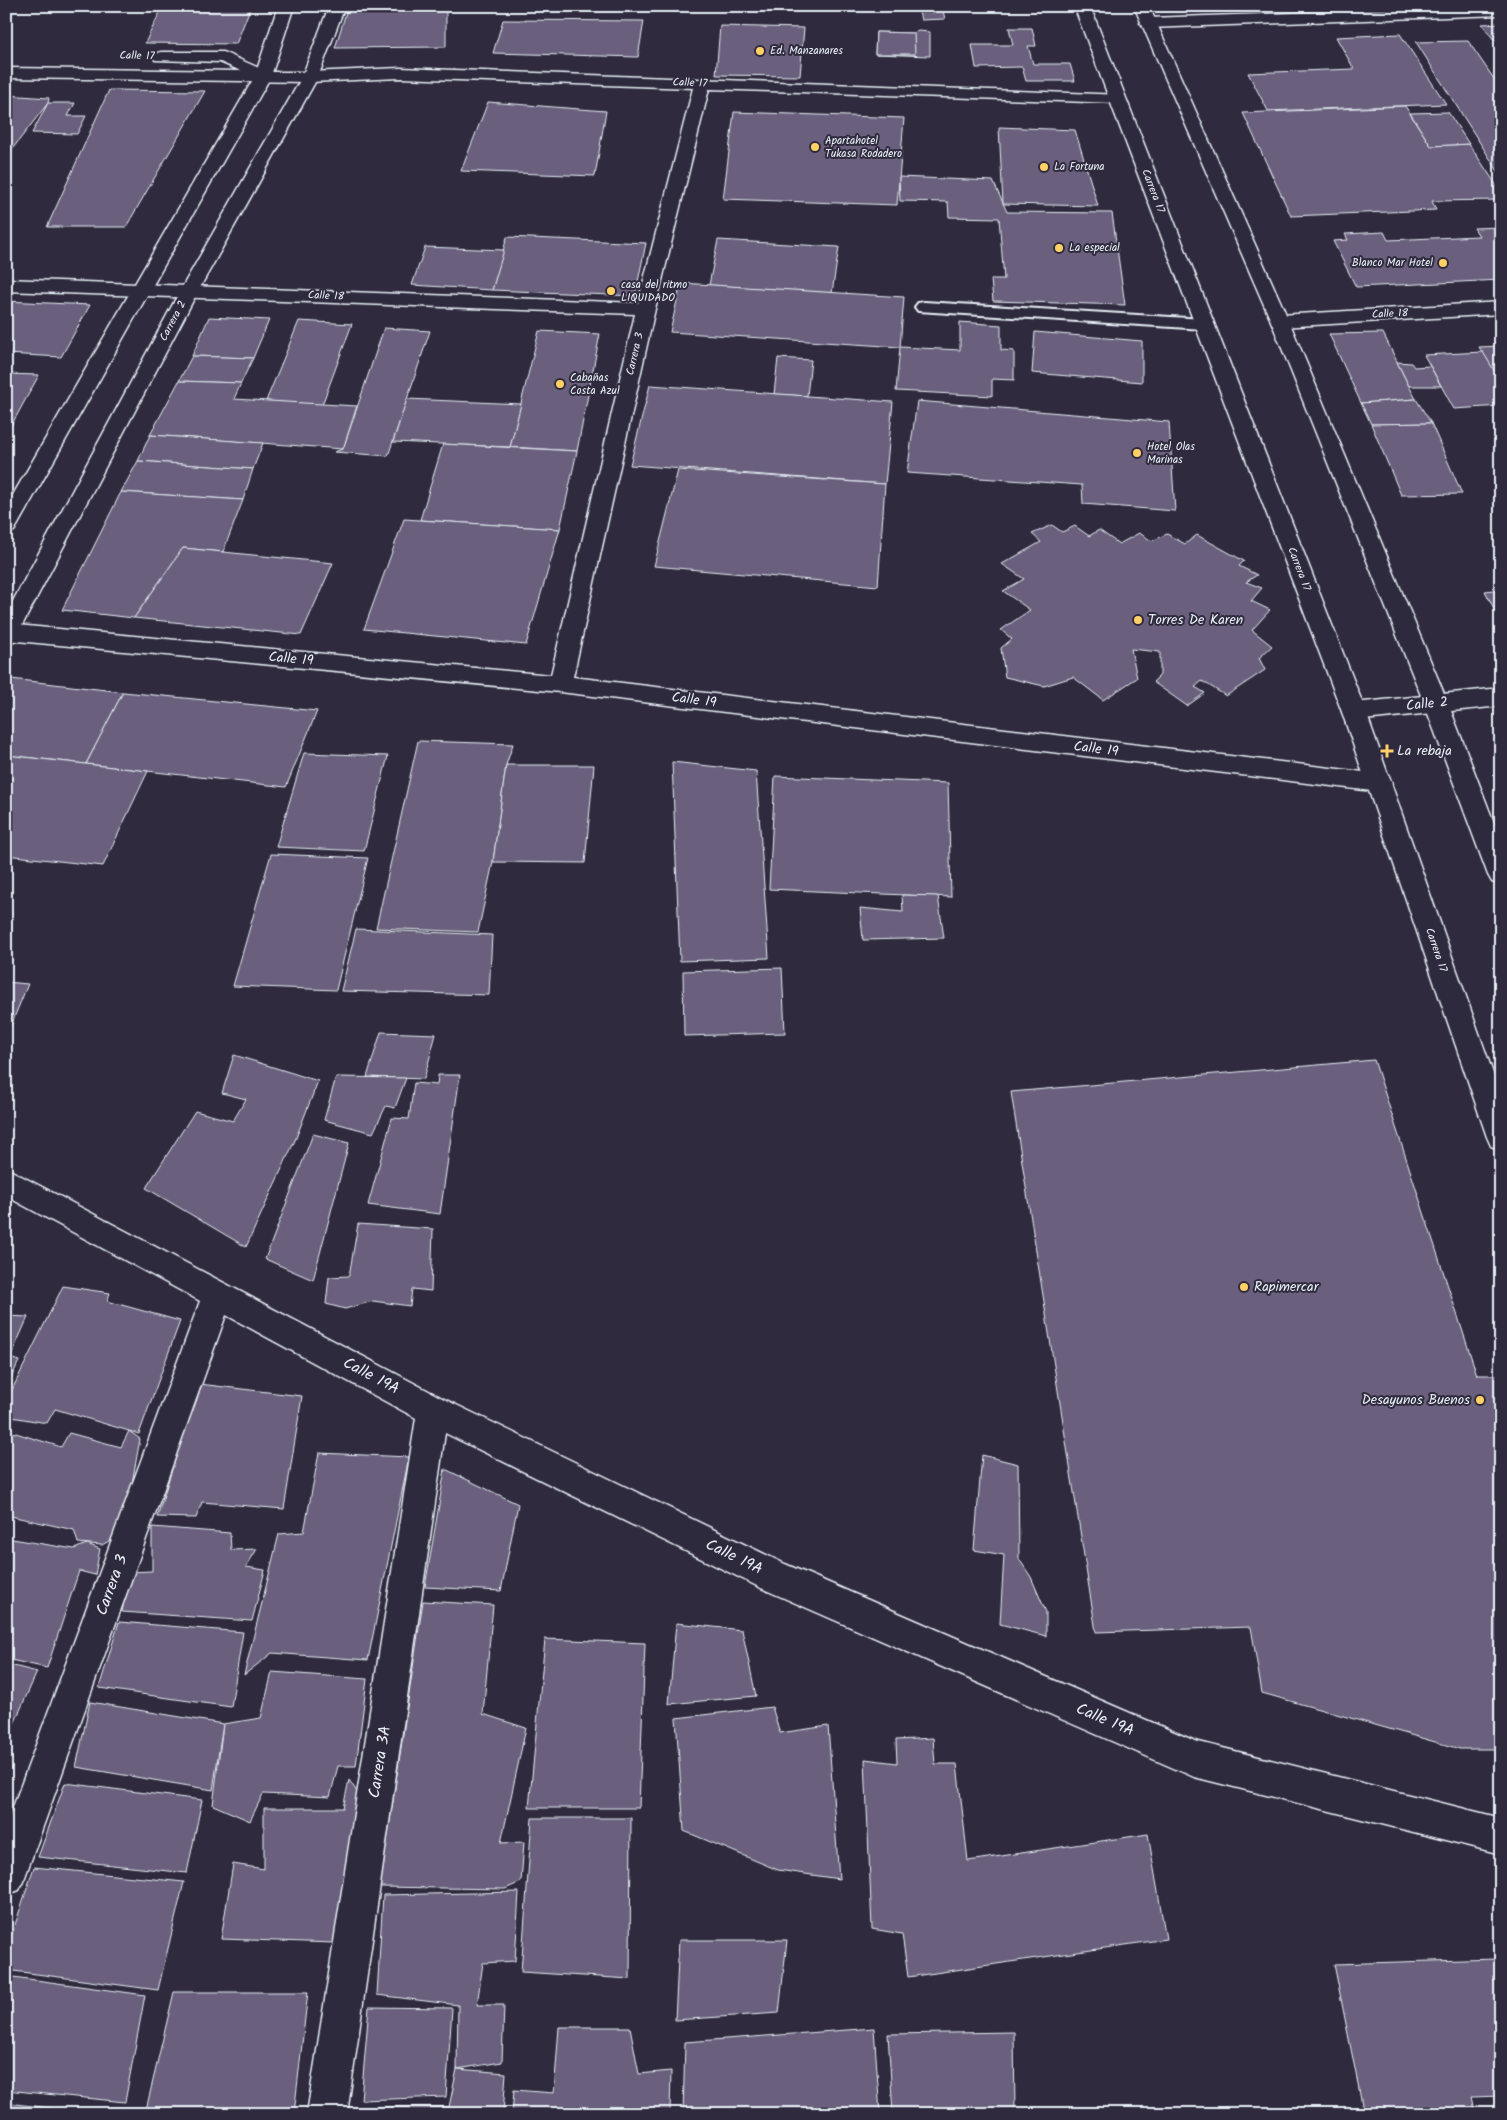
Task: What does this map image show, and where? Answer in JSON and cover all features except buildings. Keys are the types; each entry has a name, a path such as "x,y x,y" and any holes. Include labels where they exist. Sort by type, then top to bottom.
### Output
{"street":[{"path":"6,526 263,76 286,6"},
{"name":"Carrera 2","path":"7,633 189,291 310,77 337,6"},
{"name":"Carrera 17","path":"1082,6 1354,712 1501,1137"},
{"path":"1501,10 1144,14 1188,108 1280,321 1436,703 1501,875"},
{"path":"8,73 21,55"},
{"name":"Calle 17","path":"146,56 223,57 263,76"},
{"name":"Calle 17","path":"8,73 310,77 400,73 1117,98"},
{"name":"Carrera 3","path":"560,684 646,309 702,84"},
{"name":"Calle 18","path":"6,285 646,309"},
{"name":"Calle 18","path":"1280,321 1501,308"},
{"name":"Calle 19","path":"7,633 560,684 1380,783"},
{"name":"Calle 2","path":"1354,712 1501,697"},
{"name":"Calle 19A","path":"6,1181 433,1410 773,1576 1194,1759 1501,1836"},
{"name":"Carrera 3","path":"6,1877 218,1294"},
{"name":"Carrera 3A","path":"327,2114 433,1410"}],"lane":[{"path":"924,307 1204,324"}],"place":[{"name":"Ed. Manzanares","path":"760,51"},
{"name":"Apartahotel Tukasa Rodadero","path":"815,147"},
{"name":"La Fortuna","path":"1044,167"},
{"name":"La especial","path":"1059,248"},
{"name":"Blanco Mar Hotel","path":"1443,263"},
{"name":"casa del ritmo LIQUIDADO","path":"611,291"},
{"name":"Cabañas Costa Azul","path":"560,384"},
{"name":"Hotel Olas Marinas","path":"1137,453"},
{"name":"Torres De Karen","path":"1138,620"},
{"name":"La rebaja","path":"1387,751"},
{"name":"Rapimercar","path":"1244,1287"},
{"name":"Desayunos Buenos","path":"1480,1400"}]}
